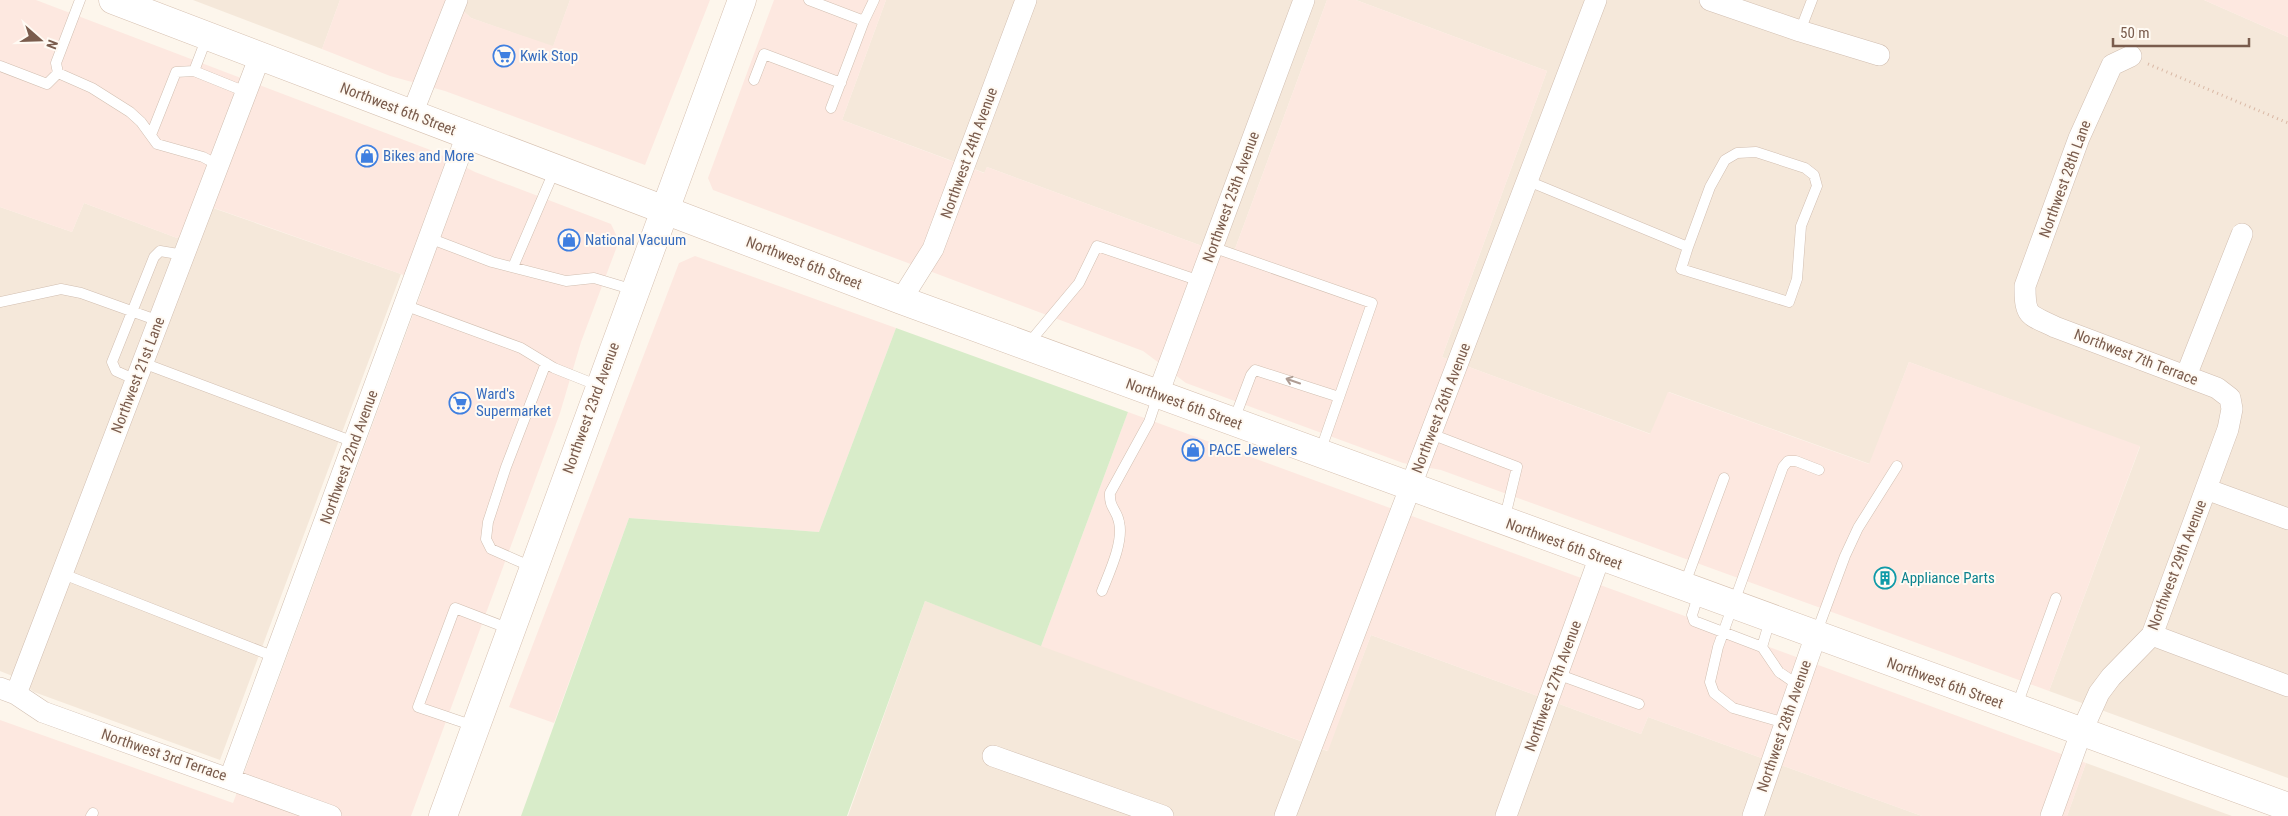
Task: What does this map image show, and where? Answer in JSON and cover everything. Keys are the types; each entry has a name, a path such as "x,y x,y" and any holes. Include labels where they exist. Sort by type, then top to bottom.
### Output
{"main road":[{"name":"Northwest 6th Street","path":"113,0 901,300 2081,733 2288,807"},
{"name":"Northwest 23rd Avenue","path":"443,816 634,290 742,0"}],"street":[{"path":"412,114 456,0"},
{"name":"Northwest 24th Avenue","path":"901,300 934,249 1026,0"},
{"name":"Northwest 25th Avenue","path":"1158,394 1304,0"},
{"name":"Northwest 26th Avenue","path":"1285,816 1596,0"},
{"path":"1710,0 1800,31 1879,55"},
{"name":"Northwest 21st Lane","path":"8,691 62,574 260,56"},
{"name":"Northwest 28th Lane","path":"2030,315 2026,308 2026,286 2079,138 2112,65 2131,56"},
{"name":"Northwest 22nd Avenue","path":"230,778 468,135"},
{"path":"2186,376 2242,234"},
{"name":"Northwest 7th Terrace","path":"2030,315 2217,388 2230,398 2232,410"},
{"name":"Northwest 29th Avenue","path":"2051,816 2081,733 2096,700 2110,677 2152,634 2228,430 2232,410"},
{"path":"2206,490 2288,518"},
{"name":"Northwest 27th Avenue","path":"1506,816 1600,556"},
{"path":"2152,634 2288,686"},
{"name":"Northwest 28th Avenue","path":"1753,816 1816,635"},
{"name":"Northwest 3rd Terrace","path":"8,691 43,712 230,778 330,816"},
{"path":"993,756 1162,816"}],"lane":[{"path":"58,73 56,63 80,0"},
{"path":"809,0 864,21"},
{"path":"831,108 864,21 874,0"},
{"path":"1800,31 1812,0"},
{"path":"194,71 207,36"},
{"path":"754,80 764,54 841,83"},
{"path":"0,66 47,84 58,73"},
{"path":"151,135 176,72 194,71 246,92"},
{"path":"58,73 92,88 130,112 141,122 158,144 202,157 218,165"},
{"path":"1756,152 1783,159 1805,168 1814,176 1817,186 1801,226 1797,279 1789,302 1681,269 1688,247 1710,187 1725,160 1737,153 1756,152"},
{"path":"513,267 555,168"},
{"path":"1528,181 1688,247"},
{"path":"429,238 492,262 566,281 594,278 634,290"},
{"path":"1026,346 1078,283 1097,246 1200,281"},
{"path":"1212,247 1372,303 1319,454"},
{"path":"184,255 160,251 154,257 112,362 116,372 140,371 354,442"},
{"path":"0,302 61,289 80,293 159,321"},
{"path":"404,305 522,348 546,363 599,386"},
{"path":"533,568 492,549 488,544 486,531 506,467 546,363"},
{"path":"1233,422 1251,375 1255,370 1339,397"},
{"path":"1102,591 1114,559 1118,536 1119,522 1109,504 1110,493 1148,422 1158,394"},
{"path":"1431,434 1517,467 1504,522"},
{"path":"1785,723 1733,708 1714,693 1710,682 1732,605 1784,467 1788,461 1796,461 1819,470"},
{"path":"1816,635 1845,556 1858,528 1897,466"},
{"path":"1724,478 1691,590 1694,622 1762,647 1779,672 1798,685"},
{"path":"62,574 275,657"},
{"path":"2015,708 2056,598"},
{"path":"475,727 418,707 455,608 511,629"},
{"path":"1762,647 1770,619"},
{"path":"1557,674 1639,704"}],"path":[{"path":"2131,56 2288,123"}],"shaded area":[{"path":"0,0 36,0 433,151 475,172 611,224 619,241 581,342 560,413 411,816 0,816 0,720 233,803 424,285 401,274 214,208 177,238 84,203 72,232 0,207"},
{"path":"193,0 340,0 322,49"},
{"path":"340,0 451,0 471,18 553,46 570,0 710,0 645,165 445,91 390,76 322,49"},
{"path":"451,0 570,0 553,47 471,18"},
{"path":"774,0 886,0 842,120 984,173 987,167 1232,257 1327,0 1356,0 1547,71 1442,357 1650,434 1668,392 1869,464 1909,362 2140,446 2049,691 1441,470 1403,463 1186,383 1143,351 713,190 708,178"},
{"path":"886,0 1327,0 1232,257 987,167 985,173 842,120"},
{"path":"1356,0 2204,0 2288,37 2288,778 2049,691 2140,447 1909,362 1870,464 1669,392 1651,434 1442,357 1547,71"},
{"path":"2204,0 2288,0 2288,37"},
{"path":"84,203 177,238 213,208 401,274 220,760 34,692 15,677 0,671 0,207 72,232"},
{"path":"695,256 896,328 819,532 629,518 554,723 509,707 679,263"},
{"path":"1128,412 2086,763 2067,816 1922,816 1648,717 1641,734 1371,635 1328,751 1041,646"},
{"path":"925,601 1327,751 1371,635 1641,734 1648,717 1922,816 848,816"},
{"path":"2086,763 2232,816 2067,816"}],"green space":[{"path":"896,328 1128,412 1041,646 925,601 847,816 521,816 629,518 819,532"}],"place":[{"name":"Kwik Stop","path":"504,56"},
{"name":"Bikes and More","path":"367,156"},
{"name":"National Vacuum","path":"569,240"},
{"name":"Ward's Supermarket","path":"460,403"},
{"name":"PACE Jewelers","path":"1193,450"},
{"name":"Appliance Parts","path":"1885,578"}]}
